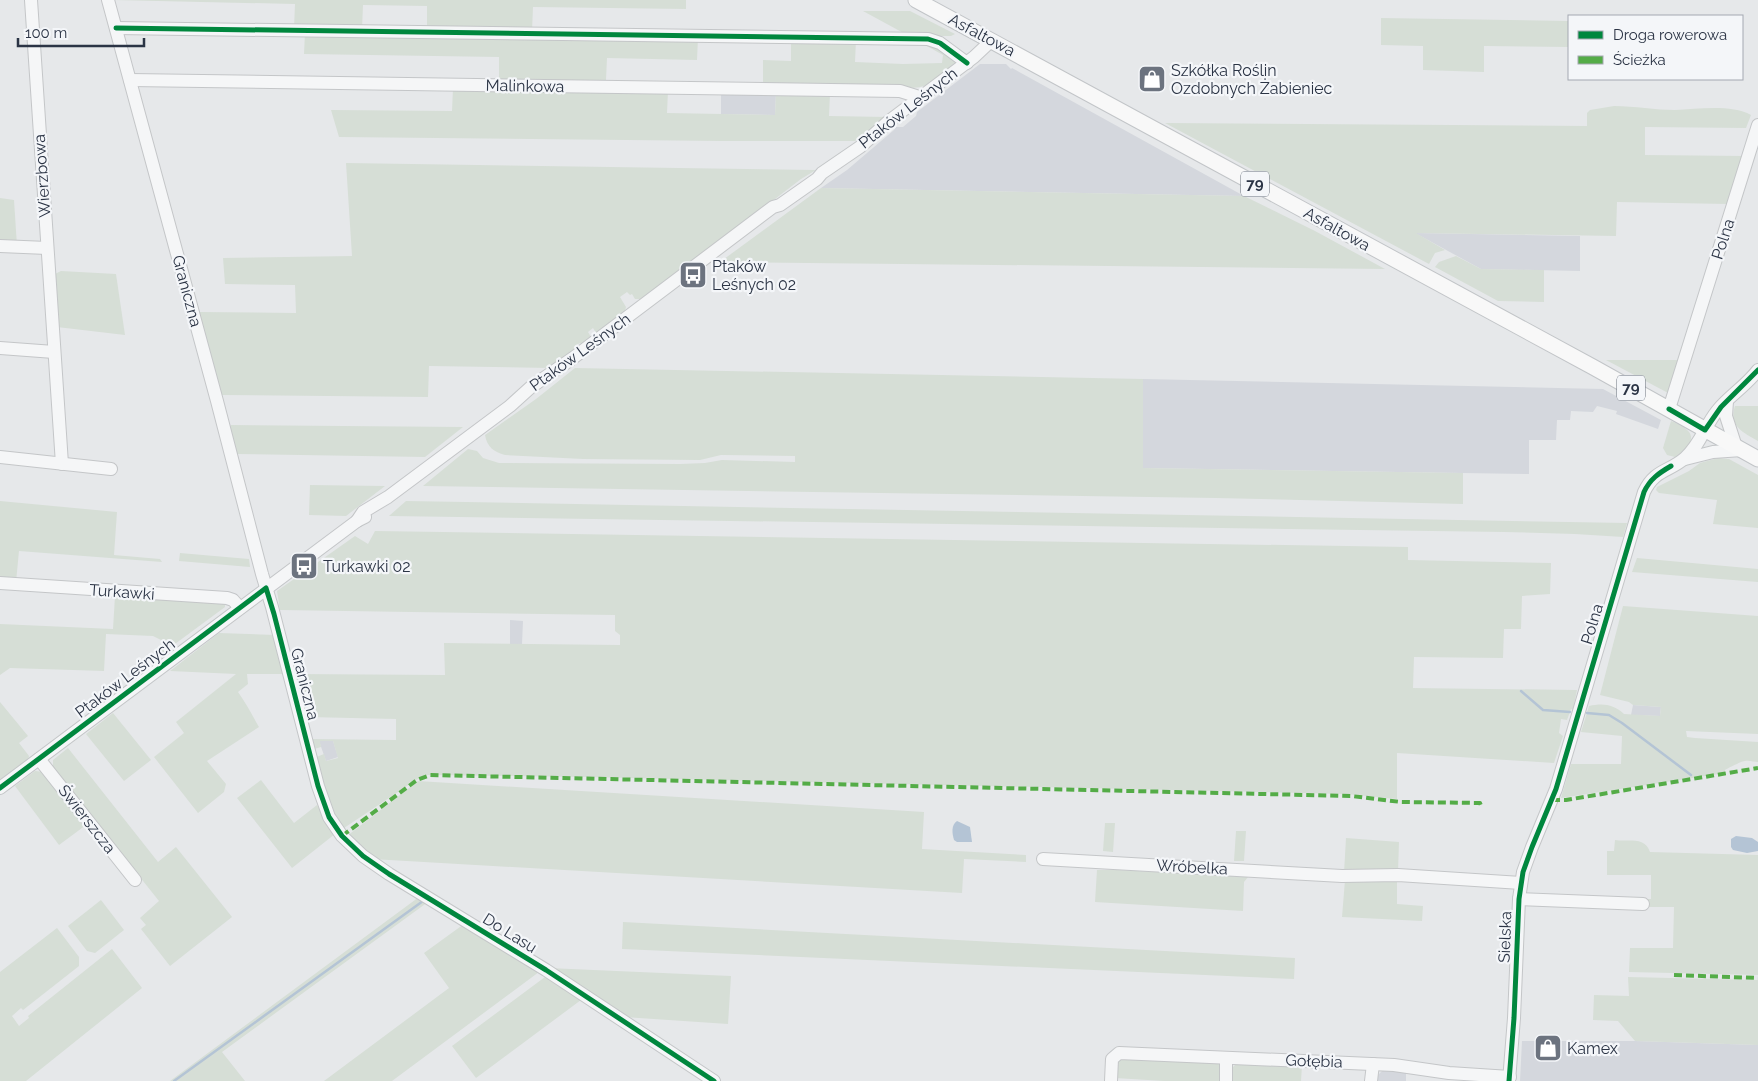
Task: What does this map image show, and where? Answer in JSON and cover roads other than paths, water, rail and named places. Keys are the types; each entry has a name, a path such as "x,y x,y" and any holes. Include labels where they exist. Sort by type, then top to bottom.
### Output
{"main road":[{"name":"Asfaltowa","path":"916,0 1758,459"}],"street":[{"name":"Wierzbowa","path":"31,0 62,464"},
{"name":"Graniczna","path":"108,0 218,401 318,786"},
{"path":"116,28 928,39 940,43 967,63"},
{"name":"Ptaków Leśnych","path":"0,788 357,521 363,512 388,497 510,406 531,387 565,364 773,208 775,203 796,185 816,173 822,173 860,147 880,128 967,63 991,41"},
{"name":"Malinkowa","path":"130,80 900,91 919,98"},
{"name":"Polna","path":"1669,409 1758,125"},
{"path":"0,246 47,248"},
{"path":"0,348 54,352"},
{"name":"Polna","path":"1552,800 1648,483 1655,476 1684,459 1697,445 1716,412 1758,370"},
{"path":"1684,459 1713,452 1739,449 1726,416 1727,400"},
{"path":"0,457 111,469"},
{"name":"Turkawki","path":"0,583 227,598 233,600 240,608"},
{"name":"Świerszcza","path":"39,759 135,880"},
{"name":"Do Lasu","path":"318,786 329,817 342,836 363,856 389,874 546,970 714,1081"},
{"name":"Sielska","path":"1510,1079 1521,883 1532,847 1552,800"},
{"name":"Wróbelka","path":"1043,859 1342,876 1398,875 1521,883"},
{"path":"1519,899 1642,904"},
{"name":"Gołębia","path":"1112,1081 1112,1059 1119,1053 1412,1066 1449,1073 1510,1079"},
{"path":"1226,1058 1226,1081"},
{"path":"1371,1081 1373,1064"}],"water":[{"path":"957,821 970,827 972,842 957,842 954,840 952,832"},
{"path":"1736,836 1752,838 1758,842 1758,851 1747,853 1733,850 1731,839"}],"waterway":[{"path":"1521,691 1543,710 1570,712"},
{"path":"1587,713 1609,715 1691,775"},
{"path":"174,1081 423,901"}],"place":[{"name":"Szkółka Roślin Ozdobnych Żabieniec","path":"1152,79"},
{"name":"Ptaków Leśnych 02","path":"693,275"},
{"name":"Turkawki 02","path":"304,566"},
{"name":"Kamex","path":"1548,1048"}]}
